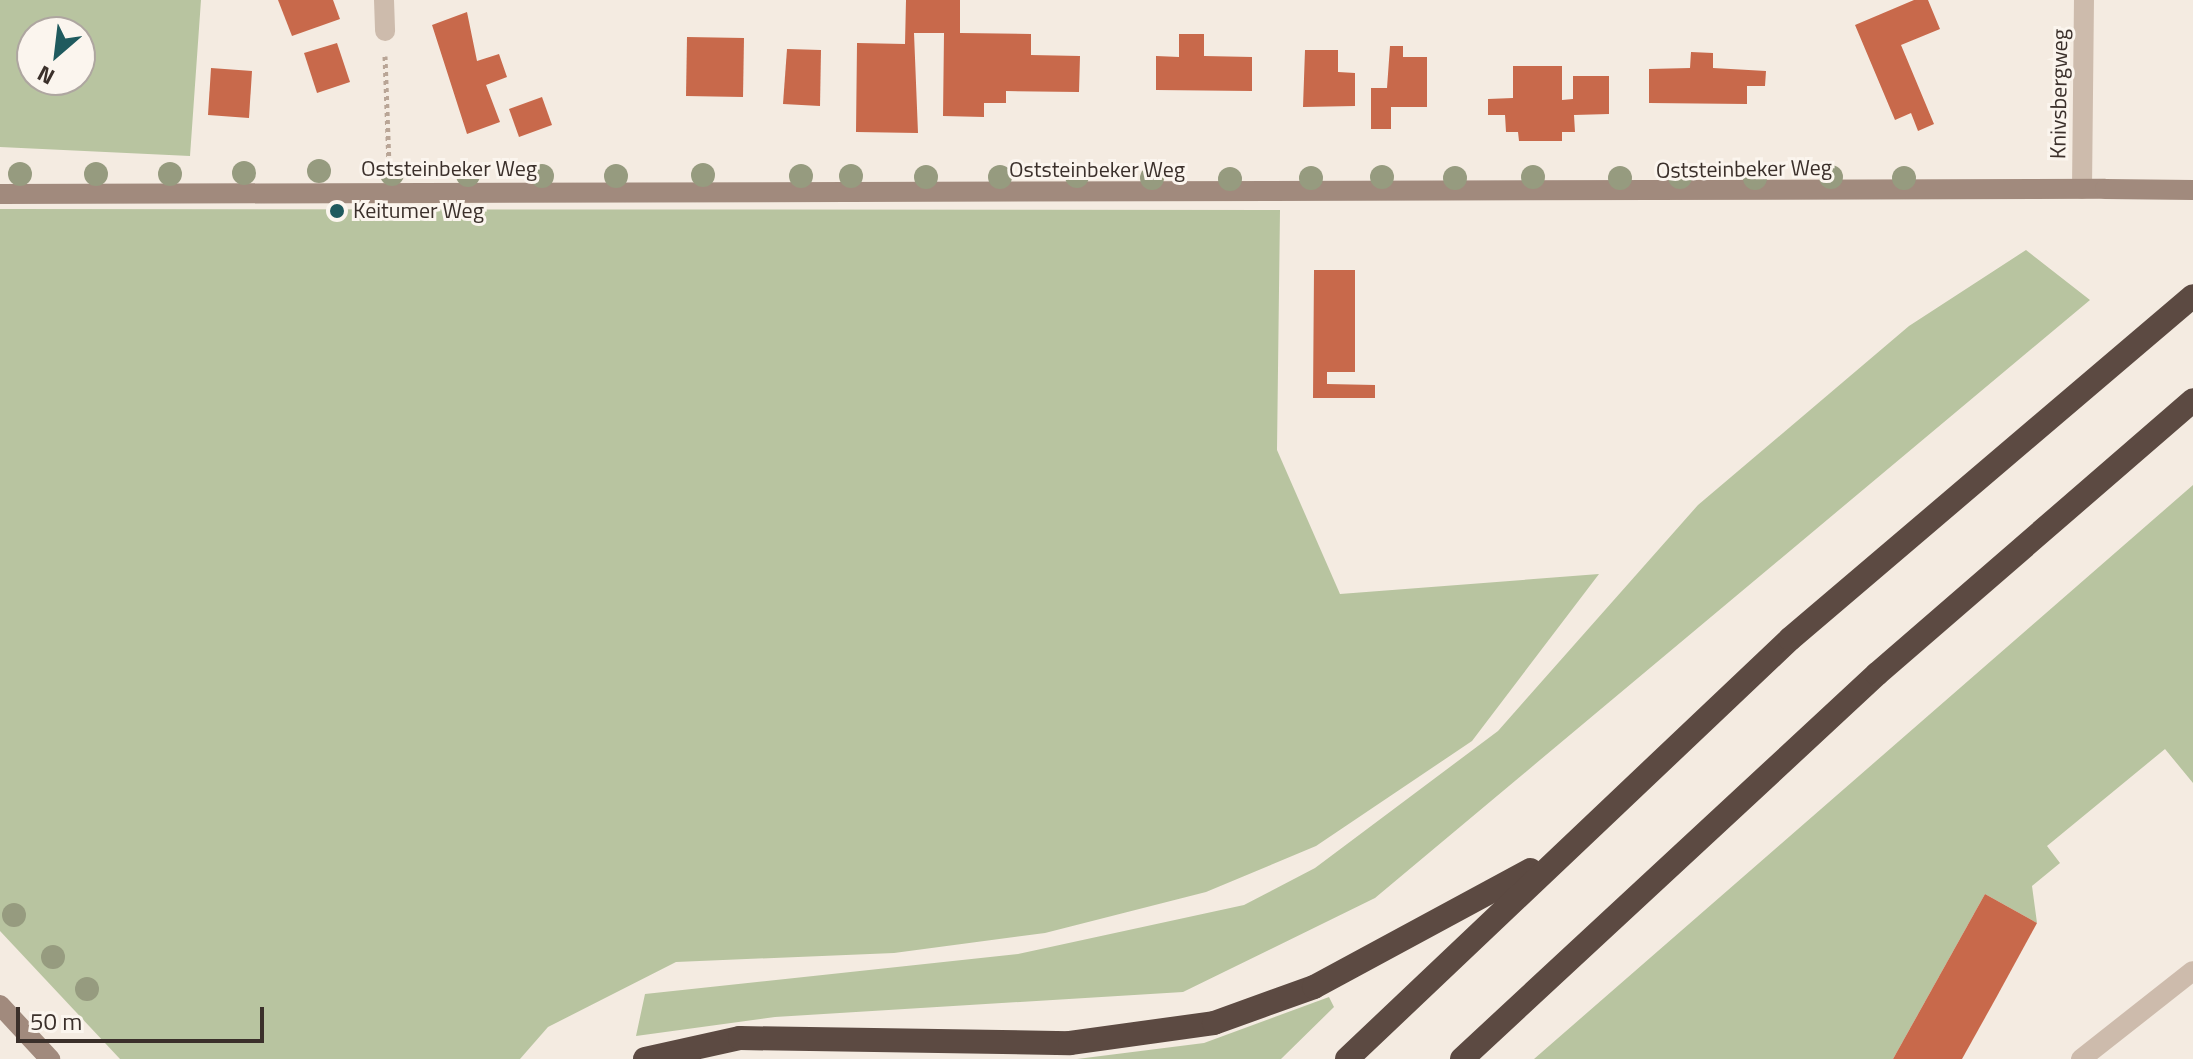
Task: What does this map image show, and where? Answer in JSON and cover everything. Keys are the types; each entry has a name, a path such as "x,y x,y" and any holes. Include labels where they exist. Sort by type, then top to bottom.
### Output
{"highway":[{"path":"1347,1059 1557,855 1790,639 2193,296"},
{"path":"1462,1059 1877,674 2193,400"},
{"path":"645,1059 740,1038 1070,1043 1214,1023 1314,987 1557,855"}],"street":[{"path":"384,0 385,31"},
{"name":"Knivsbergweg","path":"2082,189 2084,0"},
{"name":"Oststeinbeker Weg","path":"0,194 2193,190"},
{"path":"2081,1059 2193,971"},
{"path":"0,1005 50,1059"}],"path":[{"name":"Oststeinbeker Weg","path":"385,31 389,165"}],"green space":[{"path":"0,0 201,0 190,156 0,147"},
{"path":"0,209 1280,210 1277,450 1340,594 1599,574 1472,741 1316,846 1206,892 1045,933 894,953 676,962 548,1027 520,1059 120,1059 0,931"},
{"path":"2026,250 2090,300 1375,898 1183,992 775,1017 636,1036 645,994 1018,954 1244,905 1315,868 1498,731 1698,505 1909,326"},
{"path":"2193,485 2193,783 2165,749 2047,846 2060,863 2032,886 2037,923 1985,894 1893,1059 1534,1059"},
{"path":"1329,997 1334,1007 1281,1059 1077,1059 1204,1043"}],"building":[{"path":"278,0 333,0 340,19 292,36"},
{"path":"906,0 960,0 960,33 1031,34 1031,55 1080,56 1079,92 1006,91 1006,103 984,103 984,117 943,116 944,33 914,33 918,133 856,132 857,43 905,44"},
{"path":"1914,0 1928,0 1940,29 1901,45 1934,124 1918,131 1911,113 1895,120 1855,25"},
{"path":"467,12 477,61 499,54 507,77 486,85 500,122 467,134 432,25"},
{"path":"1179,34 1204,34 1204,56 1252,57 1252,91 1156,90 1156,56 1179,57"},
{"path":"687,37 744,38 743,97 686,96"},
{"path":"337,43 350,82 317,93 304,53"},
{"path":"1390,46 1403,46 1403,57 1427,57 1427,107 1391,107 1391,129 1371,129 1371,88 1387,88"},
{"path":"787,49 821,50 820,106 783,104"},
{"path":"1305,50 1338,50 1338,72 1355,73 1355,106 1303,107"},
{"path":"1691,52 1713,53 1713,68 1766,71 1765,86 1747,86 1747,104 1649,103 1649,69 1690,68"},
{"path":"1513,66 1562,66 1562,100 1573,99 1573,76 1609,76 1609,114 1574,115 1575,132 1562,132 1562,141 1519,141 1518,132 1506,132 1505,115 1488,115 1488,99 1513,98"},
{"path":"211,68 252,71 249,118 208,115"},
{"path":"542,97 552,125 519,137 509,109"},
{"path":"1314,270 1355,270 1355,372 1327,372 1327,384 1375,385 1375,398 1313,398"},
{"path":"1985,894 2037,923 1962,1059 1893,1059"}],"place":[{"name":"Keitumer Weg","path":"337,211"}]}
